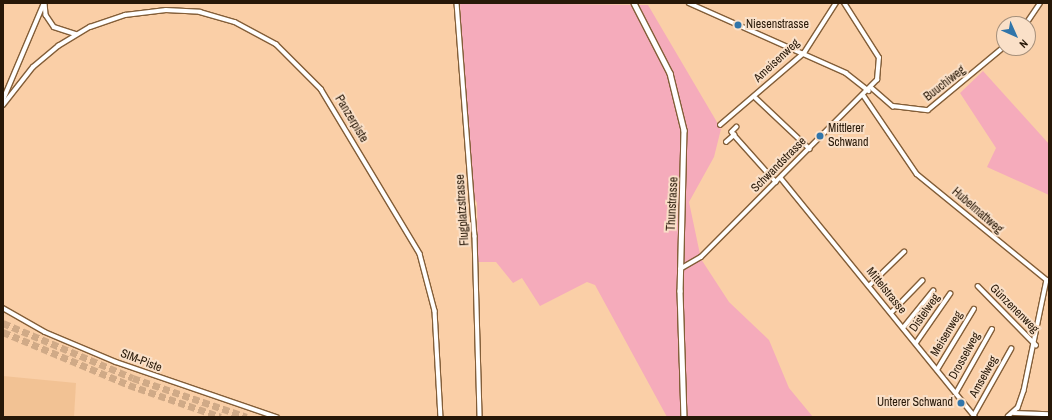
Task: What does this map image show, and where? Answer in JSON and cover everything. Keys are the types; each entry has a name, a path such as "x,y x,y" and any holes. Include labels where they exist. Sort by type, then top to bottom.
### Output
{"street":[{"path":"44,3 46,15 54,27 76,34"},
{"path":"3,100 44,3"},
{"name":"Flugplatzstrasse","path":"457,3 475,236 480,417"},
{"name":"Thunstrasse","path":"634,3 664,60 682,117 685,158 680,269 684,417"},
{"path":"689,3 713,17 804,53 846,73 871,89"},
{"name":"Ameisenweg","path":"720,125 804,53 836,3"},
{"name":"Schwandstrasse","path":"680,269 692,264 871,89 880,73 879,58 844,3"},
{"path":"1031,16 1040,3"},
{"name":"Panzerpiste","path":"3,105 33,67 76,34 110,19 146,11 200,12 258,33 307,72 335,111 420,254 435,311 441,417"},
{"name":"Buuchiweg","path":"871,89 894,106 928,110 996,54"},
{"name":"Hubelmattweg","path":"864,96 917,174 1047,280 1036,345"},
{"path":"756,98 810,149"},
{"path":"737,127 732,132 734,136 776,182"},
{"path":"726,142 734,136"},
{"name":"Mittelstrasse","path":"781,178 975,416"},
{"path":"869,286 904,252"},
{"path":"891,313 922,280"},
{"name":"Günzenenweg","path":"978,286 1036,345"},
{"path":"903,328 933,291"},
{"name":"Distelweg","path":"916,344 950,294"},
{"name":"SIM-Piste","path":"3,308 45,332 116,362 277,417"},
{"name":"Meisenweg","path":"937,370 974,309"},
{"name":"Drosselweg","path":"956,393 992,329"},
{"path":"1008,417 1014,413 1024,391 1036,345"},
{"name":"Amselweg","path":"975,416 1011,349"},
{"path":"1014,413 1049,414"}],"shaded area":[{"path":"460,3 648,5 721,129 714,157 689,202 701,259 729,302 769,340 789,388 813,417 667,417 595,285 587,282 540,306 522,278 513,283 496,262 478,262 477,203 469,188"},
{"path":"983,71 1049,144 1049,195 987,167 996,148 960,93"},
{"path":"3,376 76,383 74,417 3,417"}],"tunnel":[{"path":"3,323 133,378 247,417"},
{"path":"3,332 129,385 221,417"}],"place":[{"name":"Niesenstrasse","path":"738,25"},
{"name":"Mittlerer Schwand","path":"820,136"},
{"name":"Unterer Schwand","path":"961,403"}]}
